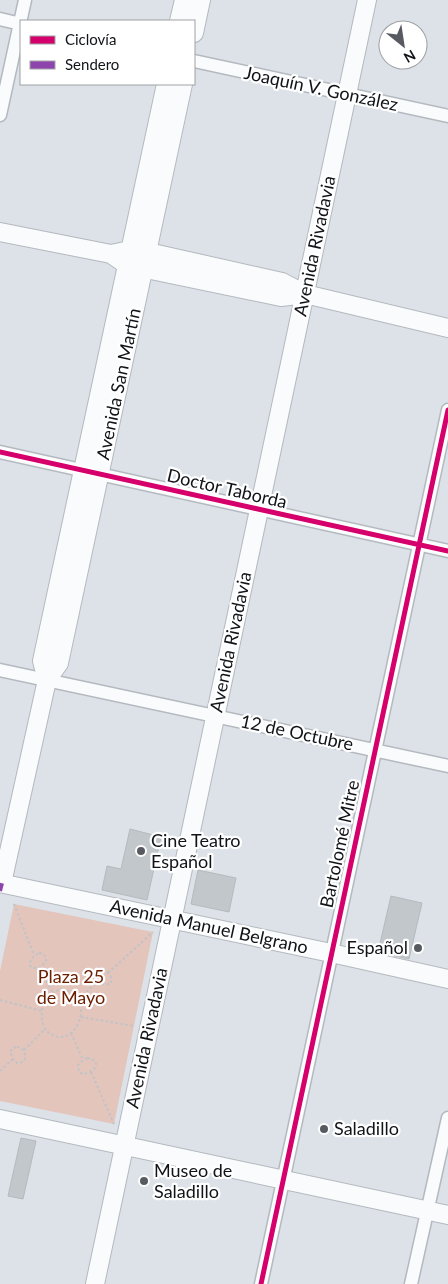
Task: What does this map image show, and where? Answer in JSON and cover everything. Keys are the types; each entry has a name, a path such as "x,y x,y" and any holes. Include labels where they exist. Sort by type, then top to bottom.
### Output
{"main road":[{"path":"179,20 184,0"},
{"path":"195,28 201,0"},
{"name":"Avenida Rivadavia","path":"95,1284 367,0"},
{"name":"Avenida San Martín","path":"1,886 47,680 59,664 129,257 166,85"},
{"name":"Avenida San Martín","path":"91,473 146,260 183,85"},
{"path":"0,232 146,260 281,297 305,294 448,328"},
{"name":"Avenida Manuel Belgrano","path":"1,886 331,953 448,979"},
{"path":"0,1120 448,1215"}],"street":[{"path":"21,20 25,0"},
{"path":"0,19 20,24 0,115"},
{"name":"Joaquín V. González","path":"195,61 448,116"},
{"name":"Bartolomé Mitre","path":"260,1284 448,410"},
{"name":"Doctor Taborda","path":"0,452 448,551"},
{"name":"12 de Octubre","path":"0,670 448,766"},
{"path":"411,1284 448,1118"}],"path":[{"path":"14,904 34,955"},
{"path":"108,973 153,932"},
{"path":"42,954 47,959 40,968 36,969 30,966 34,955 42,954"},
{"path":"40,968 53,993"},
{"path":"98,968 108,973 112,980 110,984 104,985 95,976 98,968"},
{"path":"78,999 98,981"},
{"path":"58,990 66,990 76,995 80,1006 80,1016 76,1028 62,1038 49,1034 42,1021 42,1011 48,998 53,993 58,990"},
{"path":"0,1000 42,1011"},
{"path":"80,1016 134,1026"},
{"path":"23,1050 46,1029"},
{"path":"71,1033 84,1060"},
{"path":"19,1047 23,1050 26,1058 23,1062 17,1063 10,1054 11,1049 19,1047"},
{"path":"87,1058 91,1058 96,1062 96,1065 95,1069 91,1072 83,1074 79,1072 78,1065 87,1058"},
{"path":"0,1072 13,1059"},
{"path":"91,1072 114,1124"}],"green space":[{"name":"Plaza 25 de Mayo","path":"14,904 153,932 114,1124 0,1101 0,971"}],"building":[{"name":"Cine Teatro Español","path":"130,829 161,837 147,900 102,890 107,866 121,869"},
{"path":"198,870 236,878 229,912 191,904"},
{"path":"391,896 422,903 409,959 378,952"},
{"path":"21,1138 36,1141 23,1199 8,1196"}],"marked path":[{"path":"0,891 2,883"}],"cycle path":[{"path":"261,1284 448,410"},
{"path":"0,452 448,551"}],"place":[{"name":"Cine Teatro Español","path":"141,851"},
{"name":"Español","path":"418,948"},
{"name":"Saladillo","path":"324,1129"},
{"name":"Museo de Saladillo","path":"144,1181"}]}
